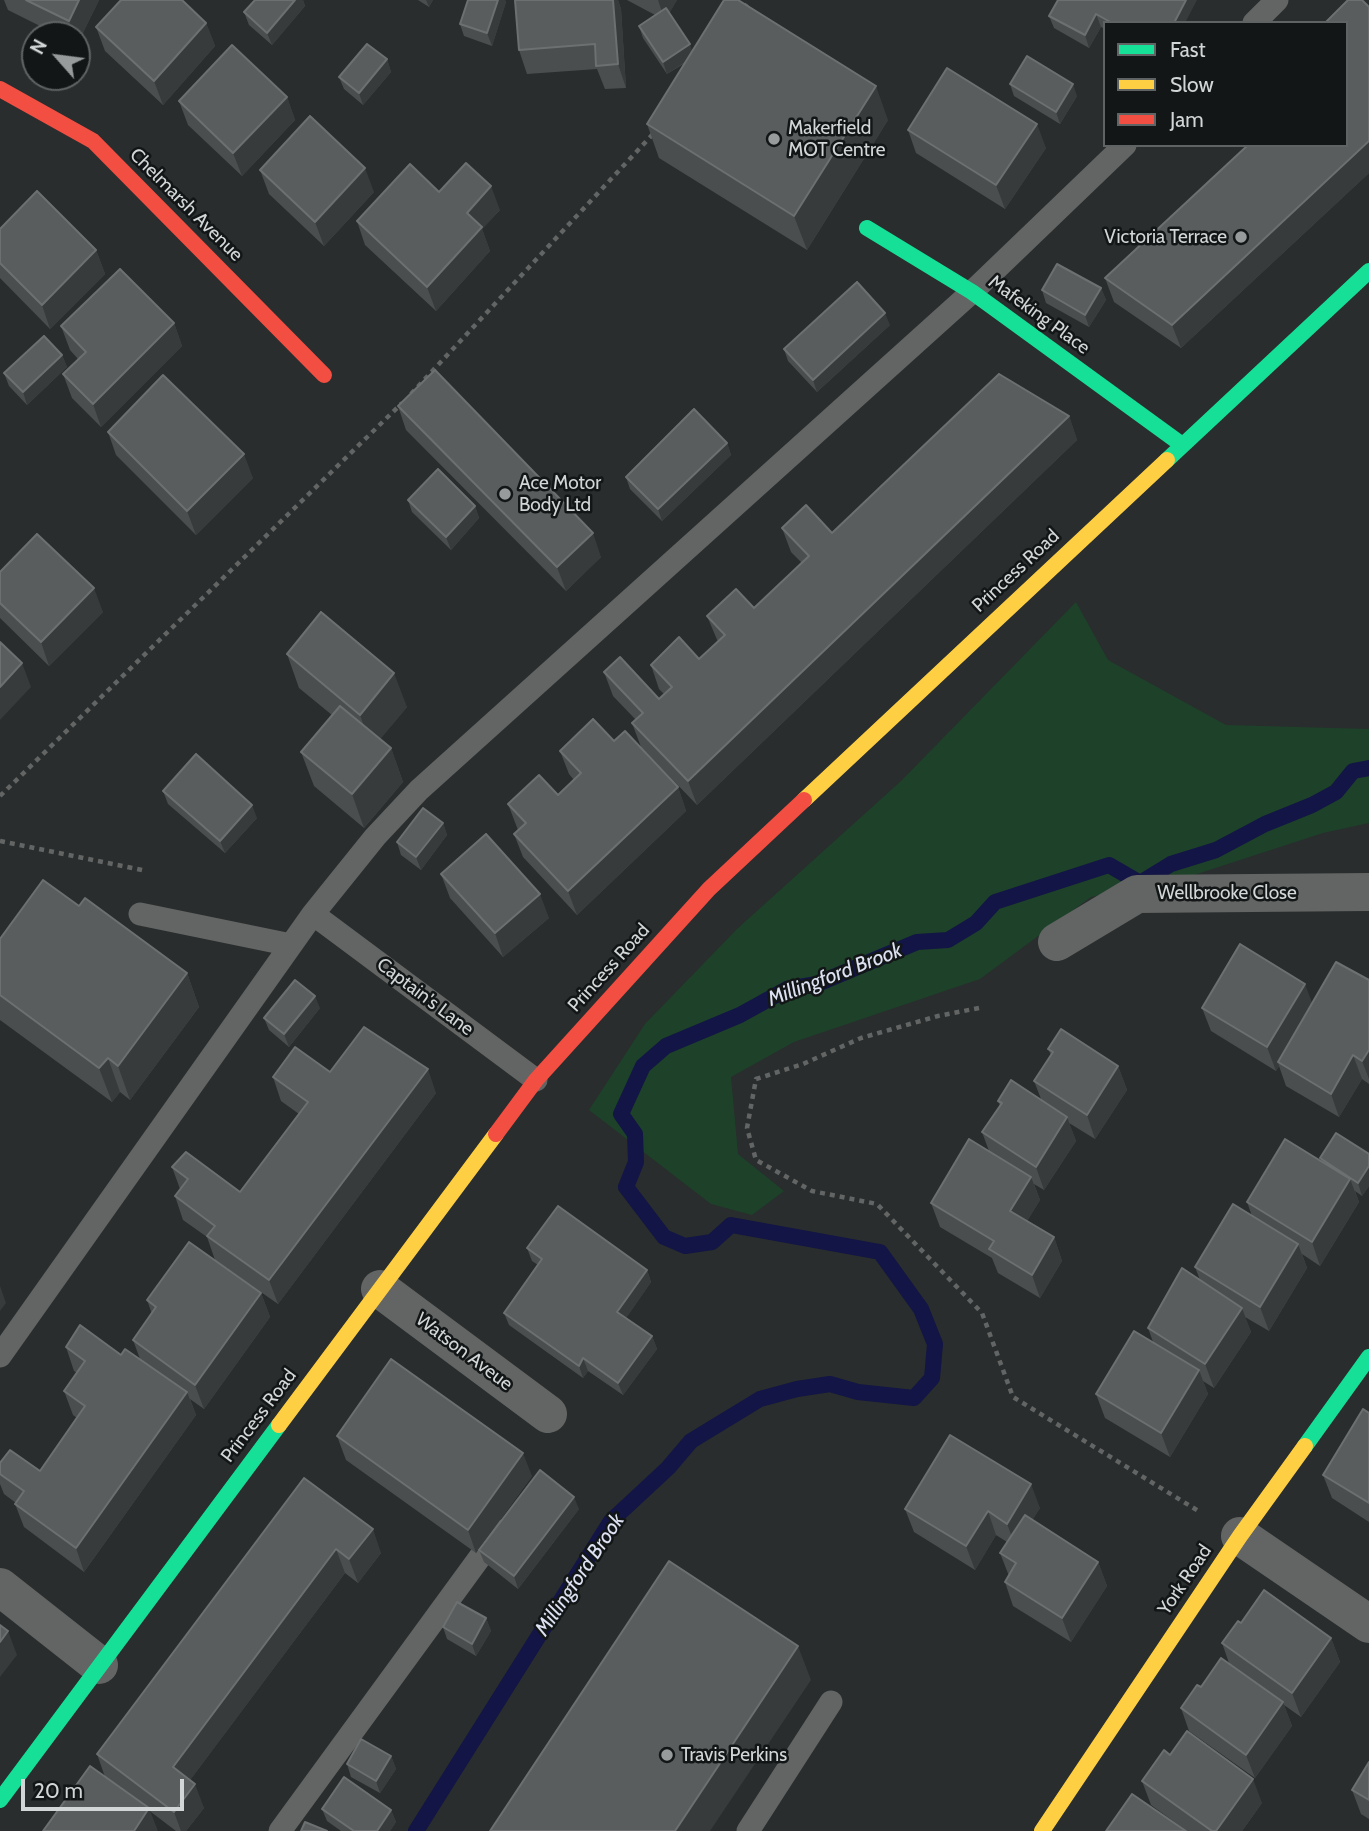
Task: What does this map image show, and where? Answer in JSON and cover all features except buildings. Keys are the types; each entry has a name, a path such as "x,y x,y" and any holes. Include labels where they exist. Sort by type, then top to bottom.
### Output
{"street":[{"name":"Chelmarsh Avenue","path":"0,89 93,141 324,375"},
{"name":"Mafeking Place","path":"867,228 972,292 1181,444"},
{"name":"Princess Road","path":"0,1800 537,1080 709,889 1181,444 1369,271"},
{"name":"Wellbrooke Close","path":"1057,943 1137,894 1369,892"},
{"name":"Watson Aveue","path":"380,1289 548,1414"},
{"name":"York Road","path":"1042,1831 1240,1536 1369,1357"},
{"path":"1240,1536 1369,1624"},
{"path":"0,1587 99,1665"}],"lane":[{"path":"1256,21 1278,0"},
{"path":"0,1356 313,914 375,837 419,790 972,292 1123,147"},
{"path":"140,914 291,945"},
{"name":"Captain's Lane","path":"313,914 537,1080"},
{"path":"280,1831 509,1518"},
{"path":"748,1831 831,1702"}],"path":[{"path":"742,11 750,0"},
{"path":"0,796 373,434 635,157 660,125"},
{"path":"979,1008 937,1016 861,1038 803,1063 756,1079 747,1128 757,1160 812,1191 877,1204 982,1313 1013,1397 1240,1536"}],"green space":[{"path":"1076,602 1108,660 1226,725 1369,729 1369,823 1323,833 1194,875 1091,897 980,979 794,1042 731,1077 738,1154 784,1191 752,1215 711,1204 589,1110 645,1024 737,929 901,781"}],"waterway":[{"name":"Millingford Brook","path":"416,1831 611,1521 668,1468 691,1441 760,1399 797,1389 830,1384 858,1392 914,1398 932,1378 935,1344 921,1309 880,1252 731,1225 712,1242 685,1246 664,1237 626,1187 636,1162 635,1134 621,1114 643,1066 666,1046 740,1015 787,989 817,984 917,942 948,940 976,923 995,902 1109,865 1140,883 1171,864 1216,850 1265,824 1312,805 1336,792 1353,771 1369,768"}],"traffic: fast":[{"path":"867,228 972,292 1181,444"},
{"path":"1167,460 1369,271"},
{"path":"1305,1446 1369,1357"},
{"path":"0,1800 279,1425"}],"traffic: slow":[{"path":"804,800 1167,460"},
{"path":"279,1425 496,1134"},
{"path":"1042,1831 1240,1536 1305,1446"}],"traffic: jam":[{"path":"0,89 93,141 324,375"},
{"path":"496,1134 536,1080 709,889 804,800"}],"place":[{"name":"Makerfield MOT Centre","path":"774,139"},
{"name":"Victoria Terrace","path":"1241,237"},
{"name":"Ace Motor Body Ltd","path":"505,494"},
{"name":"Travis Perkins","path":"667,1755"}]}
